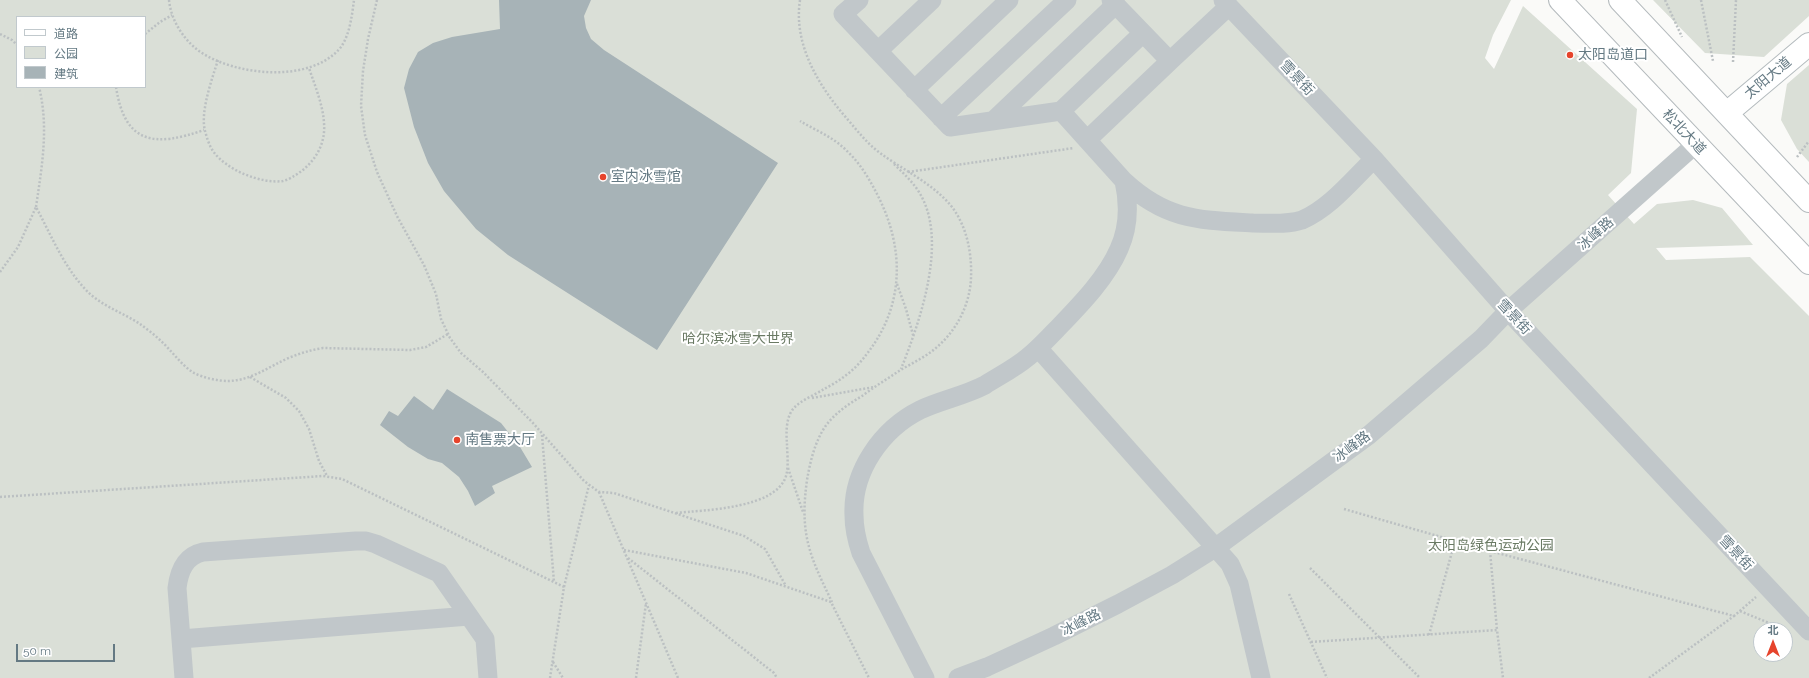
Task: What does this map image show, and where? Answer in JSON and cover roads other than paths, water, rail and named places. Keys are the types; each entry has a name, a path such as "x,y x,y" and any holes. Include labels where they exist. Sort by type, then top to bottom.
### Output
{"main road":[{"name":"松北大道","path":"1560,0 1809,263"},
{"path":"1620,0 1809,201"},
{"name":"太阳大道","path":"1727,113 1809,44"}],"street":[{"path":"859,0 843,14 950,127 1061,111 1143,33"},
{"path":"878,51 932,0"},
{"path":"914,90 1009,0"},
{"path":"941,118 1067,0"},
{"path":"993,121 1113,2 1170,61"},
{"path":"1090,143 1226,3"},
{"name":"雪景街","path":"1226,3 1374,159 1508,311 1809,632"},
{"path":"1061,111 1124,181 1146,199 1178,214 1220,221 1291,222 1308,216 1325,205 1374,159"},
{"name":"冰峰路","path":"958,678 987,667 1104,611 1172,575 1215,548 1370,435 1481,338 1508,311 1696,144"},
{"path":"925,678 861,553 856,538 854,513 859,481 875,449 900,423 920,410 971,392 1033,353 1087,296 1116,256 1126,224 1127,204 1124,181"},
{"path":"1033,353 1230,564 1239,584 1261,678"},
{"path":"184,678 177,588 178,575 190,558 203,552 366,541 439,573 485,639 488,678"},
{"path":"181,639 469,616"}],"place":[{"name":"太阳岛道口","path":"1570,55"},
{"name":"室内冰雪馆","path":"603,177"},
{"name":"南售票大厅","path":"457,440"}],"park label":[{"name":"哈尔滨冰雪大世界","path":"738,339"},
{"name":"太阳岛绿色运动公园","path":"1491,546"}]}
